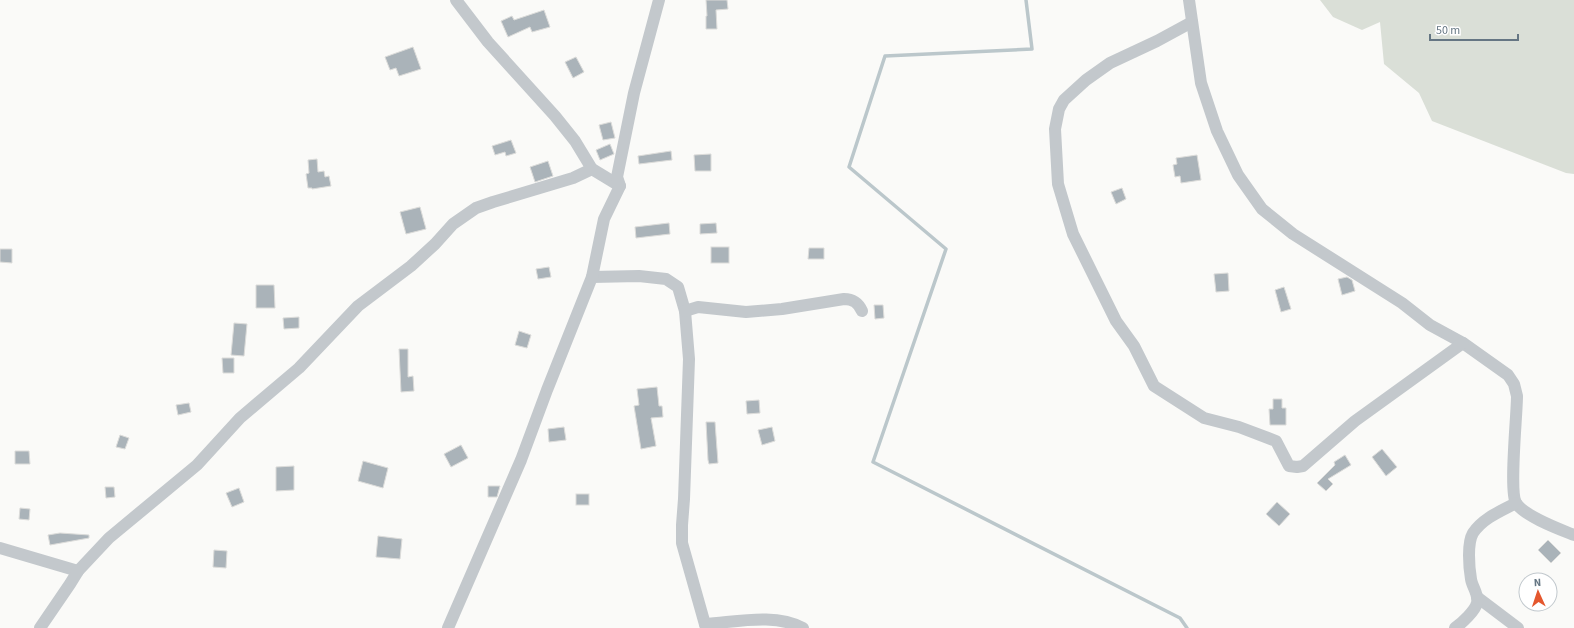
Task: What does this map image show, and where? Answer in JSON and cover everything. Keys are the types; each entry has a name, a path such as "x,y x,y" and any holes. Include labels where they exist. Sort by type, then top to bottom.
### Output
{"street":[{"path":"456,0 488,42 555,116 574,141 592,169 620,186"},
{"path":"448,628 521,460 592,277 604,219 620,186 617,177 634,93 659,0"},
{"path":"1189,0 1201,83 1217,131 1238,175 1262,210 1293,234 1323,254 1360,275 1430,325 1463,343 1508,375 1514,384 1517,396 1513,476 1513,492 1516,503 1529,515 1574,535"},
{"path":"1192,22 1157,41 1110,63 1086,80 1064,100 1059,109 1055,129 1058,184 1073,234 1116,321 1134,346 1154,386 1204,418 1276,441 1289,466 1297,467 1303,466 1354,421 1463,343"},
{"path":"40,628 78,571 109,538 197,465 240,418 299,368 358,306 412,266 453,224 476,208 573,178 592,169"},
{"path":"592,277 639,276 666,279 678,287 685,311 689,359 682,543 706,626 769,619 782,620 803,628"},
{"path":"685,311 698,307 746,312 782,309 852,299 859,305 862,312"},
{"path":"1455,628 1477,604 1477,597 1471,580 1469,556 1472,534 1490,516 1516,503"},
{"path":"0,548 78,571"},
{"path":"1477,597 1515,625"}],"shaded area":[{"path":"1320,0 1574,0 1574,174 1566,173 1432,121 1419,93 1384,64 1380,22 1362,30 1333,17"}],"building":[{"path":"706,0 727,0 728,9 716,10 717,29 706,29"},
{"path":"544,10 550,27 532,32 530,27 508,37 501,21 512,16 514,20"},
{"path":"413,47 421,69 399,76 396,68 390,70 385,57"},
{"path":"576,57 584,72 573,78 565,62"},
{"path":"611,122 615,138 603,140 599,125"},
{"path":"511,140 516,153 506,156 505,152 495,155 492,146"},
{"path":"610,144 614,154 600,160 596,150"},
{"path":"671,151 672,160 639,164 638,156"},
{"path":"711,154 711,171 695,171 694,155"},
{"path":"1197,155 1201,180 1181,183 1180,176 1175,177 1173,165 1177,164 1176,158"},
{"path":"317,159 318,172 324,171 325,177 329,176 331,186 312,189 308,188 306,174 309,173 308,160"},
{"path":"548,161 553,176 535,182 530,167"},
{"path":"1122,188 1126,199 1116,204 1111,192"},
{"path":"420,207 426,229 406,234 400,212"},
{"path":"669,223 670,234 636,238 635,227"},
{"path":"716,223 717,233 700,234 700,224"},
{"path":"711,247 729,247 729,263 711,263"},
{"path":"809,248 824,248 824,259 808,259"},
{"path":"0,249 12,249 12,263 0,262"},
{"path":"549,267 551,277 538,279 536,269"},
{"path":"1228,273 1229,291 1216,292 1214,274"},
{"path":"1347,277 1352,280 1355,291 1342,295 1338,279"},
{"path":"256,285 274,285 275,308 256,308"},
{"path":"1284,287 1291,309 1281,312 1275,290"},
{"path":"874,305 883,305 884,318 875,319"},
{"path":"299,317 299,328 284,329 283,318"},
{"path":"234,323 247,324 244,356 231,355"},
{"path":"519,331 531,335 527,348 515,345"},
{"path":"399,349 408,349 408,377 413,376 414,391 401,392"},
{"path":"222,358 234,358 234,373 223,373"},
{"path":"657,387 659,406 662,406 663,417 651,418 656,446 641,449 634,406 639,405 637,389"},
{"path":"1273,399 1282,399 1282,408 1286,408 1286,425 1270,425 1269,409 1273,409"},
{"path":"759,400 760,413 747,414 746,401"},
{"path":"189,403 191,412 178,415 176,405"},
{"path":"706,422 715,422 718,463 709,464"},
{"path":"564,427 566,440 549,442 548,429"},
{"path":"772,427 775,441 762,445 758,430"},
{"path":"120,435 129,438 125,449 116,447"},
{"path":"461,445 468,458 451,467 444,454"},
{"path":"1382,449 1397,467 1386,476 1372,457"},
{"path":"15,451 29,451 30,464 15,464"},
{"path":"1345,455 1351,465 1328,479 1333,484 1326,491 1317,483 1335,465 1334,462"},
{"path":"363,461 388,468 383,488 358,481"},
{"path":"294,466 294,490 276,491 276,467"},
{"path":"488,486 500,486 497,497 488,497"},
{"path":"105,487 114,487 115,497 106,498"},
{"path":"239,488 244,502 232,507 226,493"},
{"path":"576,494 589,494 589,505 576,505"},
{"path":"1277,502 1290,514 1279,526 1266,514"},
{"path":"20,508 30,509 29,520 19,519"},
{"path":"60,533 89,535 89,538 50,545 48,535"},
{"path":"378,536 402,539 400,559 376,557"},
{"path":"1548,540 1561,553 1551,563 1538,550"},
{"path":"214,550 227,551 226,568 213,567"}],"waterway":[{"path":"1026,0 1032,49 885,56 849,167 946,249 873,462 1180,618 1187,628"}]}
